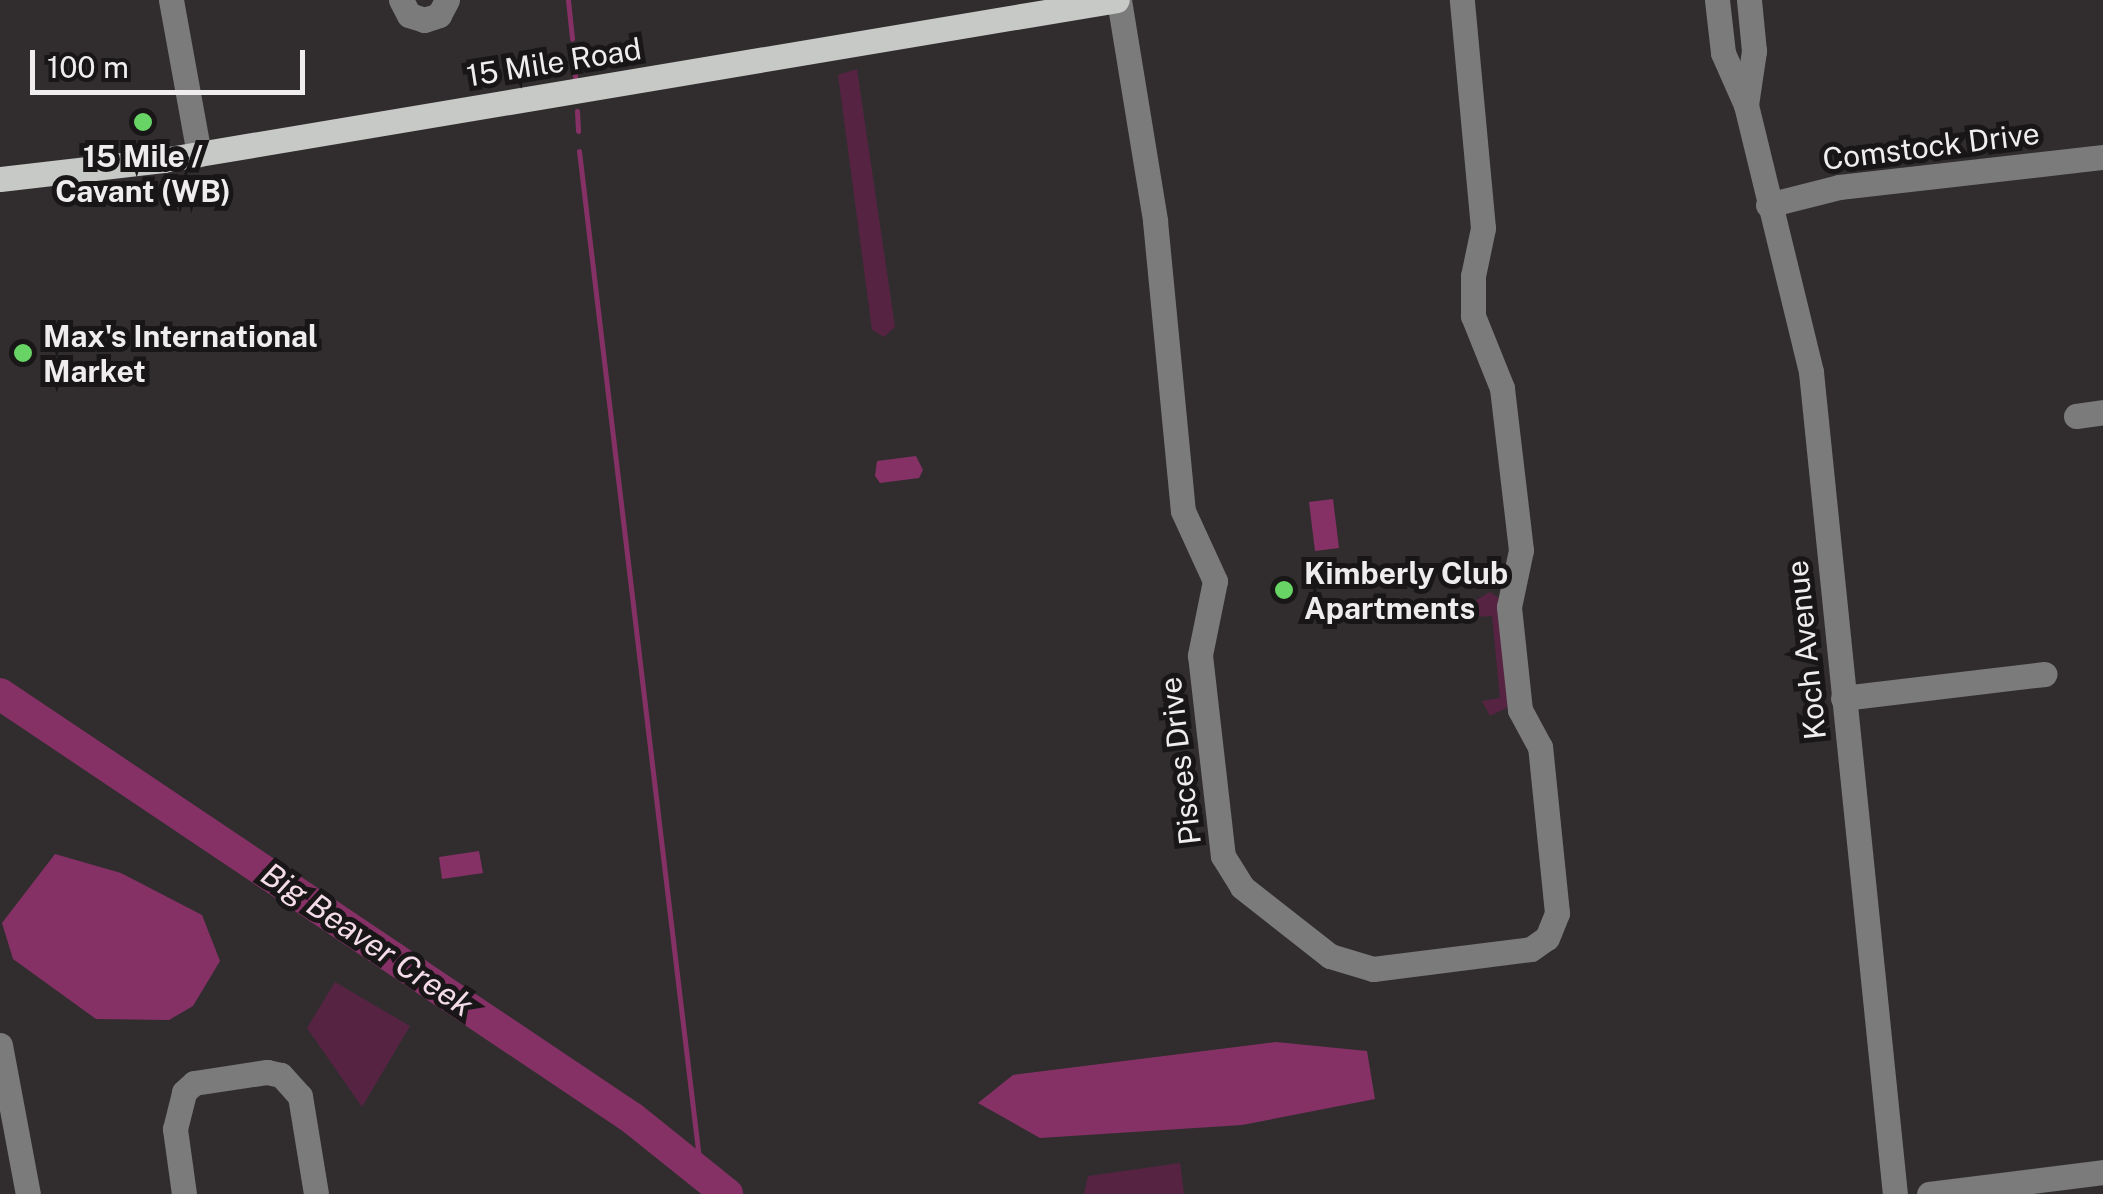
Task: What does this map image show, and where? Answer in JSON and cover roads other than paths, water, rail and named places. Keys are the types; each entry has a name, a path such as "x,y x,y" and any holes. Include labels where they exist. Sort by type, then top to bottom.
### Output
{"main road":[{"name":"15 Mile Road","path":"0,179 199,154 1118,0"}],"street":[{"path":"171,0 199,154"},
{"path":"400,0 409,15 424,20 439,15 448,0"},
{"name":"Pisces Drive","path":"1118,0 1157,238 1182,504 1215,581 1200,654 1228,868 1242,887 1330,956 1356,967 1521,951 1548,938 1557,913 1540,748 1520,710 1509,608 1520,550 1502,388 1474,316 1472,276 1483,228 1462,0"},
{"name":"Koch Avenue","path":"1717,0 1723,53 1746,105 1811,372 1895,1194"},
{"name":"Koch Avenue","path":"1746,105 1754,51 1750,0"},
{"name":"Comstock Drive","path":"1768,205 1840,187 2103,157"},
{"path":"2076,416 2103,412"},
{"path":"1844,698 2046,674"},
{"path":"0,1045 28,1194"},
{"path":"184,1194 176,1107 194,1083 266,1072 295,1085 316,1194"},
{"path":"1929,1194 2103,1172"}],"waterway":[{"path":"568,0 572,39"},
{"path":"573,53 575,78"},
{"path":"577,111 578,131"},
{"path":"579,151 700,1167"},
{"name":"Big Beaver Creek","path":"0,694 632,1118 727,1194"}],"place":[{"name":"15 Mile / Cavant (WB)","path":"143,122"},
{"name":"Max's International Market","path":"23,353"},
{"name":"Kimberly Club Apartments","path":"1284,590"}]}
